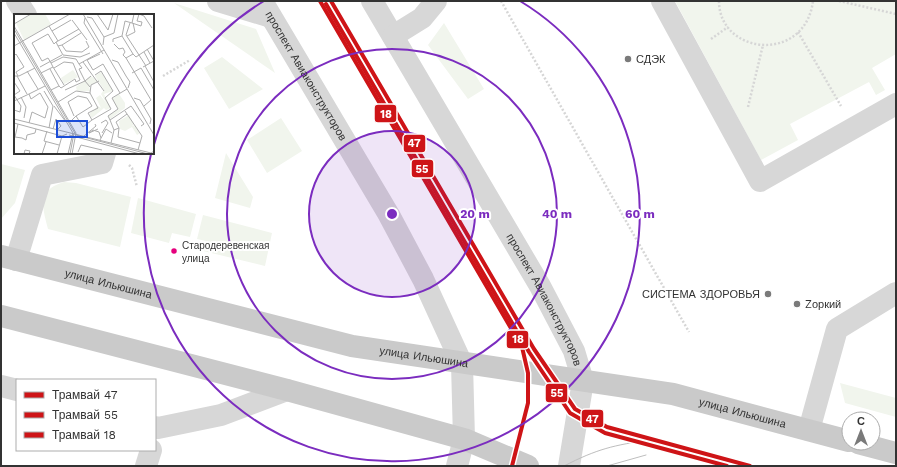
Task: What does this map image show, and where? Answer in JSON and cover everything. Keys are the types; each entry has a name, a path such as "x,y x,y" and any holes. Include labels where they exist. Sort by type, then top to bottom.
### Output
{"main road":[{"name":"улица Ильюшина","path":"9,258 352,346 462,364 673,394 841,439"},
{"path":"1,316 287,390 464,439 528,466"},
{"path":"881,450 896,454"}],"street":[{"path":"17,1 25,14"},
{"path":"218,1 266,9"},
{"name":"проспект Авиаконструкторов","path":"372,1 540,286 574,351 583,381 569,466"},
{"path":"393,36 422,18 436,1"},
{"path":"662,1 760,181 896,104"},
{"name":"проспект Авиаконструкторов","path":"266,9 389,215 424,279 462,364"},
{"path":"9,258 42,175 102,163 105,154"},
{"path":"809,430 838,329 896,293"},
{"path":"457,466 464,439 462,364"},
{"path":"1,386 16,390"},
{"path":"156,431 221,414 287,390"},
{"path":"146,466 151,451"}],"path":[{"path":"501,1 689,332"},
{"path":"719,1 720,12 728,27 748,42 763,45 786,42 798,32 810,15 814,1"},
{"path":"841,1 896,14"},
{"path":"705,43 728,27"},
{"path":"798,32 837,99"},
{"path":"747,113 763,45"},
{"path":"163,76 190,60"}],"shaded area":[{"path":"675,1 896,1 896,54 872,68 885,90 876,95 869,82 790,124 798,140 761,160"},
{"path":"174,3 256,29 275,73"},
{"path":"444,23 484,89 468,99 428,45"},
{"path":"222,57 263,89 229,109 204,68"},
{"path":"281,118 302,151 267,173 247,140"},
{"path":"226,153 253,197 250,208 215,198"},
{"path":"1,164 25,170 15,203 1,219"},
{"path":"64,182 76,183 131,197 120,247 48,229 43,207 45,195 55,185"},
{"path":"138,198 196,214 190,237 172,233 169,243 131,233"},
{"path":"203,215 272,233 265,266 203,251 206,241 197,239"},
{"path":"840,383 896,398 896,417 881,413 881,411 874,411 845,403"}],"tram line":[{"name":"18","path":"320,1 522,347 528,373 528,403 512,466"},
{"name":"47","path":"331,1 534,349 575,409 607,427 750,466"},
{"name":"55","path":"326,4 529,352 570,413 605,433 727,466"},
{"path":"564,466 586,455 606,448 650,440"},
{"path":"607,466 646,455"}],"place":[{"name":"СДЭК","path":"628,59"},
{"name":"Стародеревенская улица","path":"174,251"},
{"name":"СИСТЕМА ЗДОРОВЬЯ","path":"768,294"},
{"name":"Zоркий","path":"797,304"}]}
